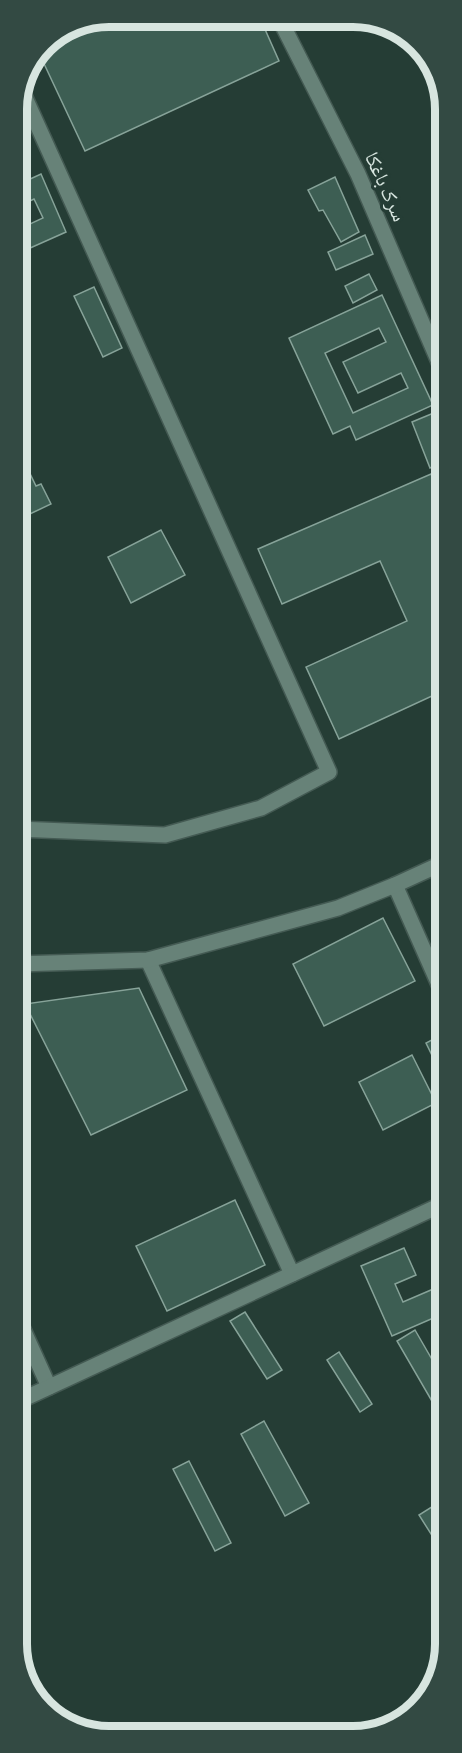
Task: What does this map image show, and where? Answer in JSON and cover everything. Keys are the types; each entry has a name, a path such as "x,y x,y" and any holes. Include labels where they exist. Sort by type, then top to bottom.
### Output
{"street":[{"name":"سرک باغکا","path":"284,27 357,174 435,353"},
{"path":"27,102 329,771 261,808 165,836 27,829"},
{"path":"27,964 148,960 338,908 435,867"},
{"path":"395,885 435,975"},
{"path":"148,960 292,1274"},
{"path":"27,1397 435,1208"},
{"path":"27,1338 49,1387"}],"building":[{"path":"109,27 264,27 279,61 85,151 43,61 63,41 77,33"},
{"path":"41,174 66,232 28,249 27,225 43,218 34,199 27,202 27,180"},
{"path":"335,177 359,232 341,242 323,210 319,211 308,190"},
{"path":"365,235 373,254 336,270 328,252"},
{"path":"369,274 377,290 353,303 345,286"},
{"path":"94,287 122,348 103,357 74,296"},
{"path":"382,295 433,405 356,440 350,426 333,434 289,338","holes":["379,328 386,342 343,362 358,393 401,373 408,388 353,413 325,353"]},
{"path":"435,412 435,466 430,468 412,422"},
{"path":"27,467 36,486 41,484 51,504 27,515"},
{"path":"431,474 435,482 435,695 339,739 306,667 407,621 380,561 282,604 258,549"},
{"path":"161,530 185,575 131,603 108,557"},
{"path":"383,918 415,981 324,1026 293,964"},
{"path":"139,988 187,1090 91,1135 27,1008 27,1004"},
{"path":"435,1038 435,1061 426,1043"},
{"path":"412,1055 435,1104 383,1130 359,1082"},
{"path":"235,1200 265,1265 167,1311 136,1246"},
{"path":"404,1248 416,1275 395,1284 403,1302 435,1288 435,1317 392,1336 361,1266"},
{"path":"245,1312 282,1370 267,1379 230,1321"},
{"path":"415,1330 435,1365 435,1402 433,1403 397,1341"},
{"path":"339,1352 372,1404 360,1412 327,1360"},
{"path":"264,1421 309,1503 285,1516 241,1434"},
{"path":"189,1461 231,1543 215,1551 173,1469"},
{"path":"435,1505 435,1540 419,1515"}]}
